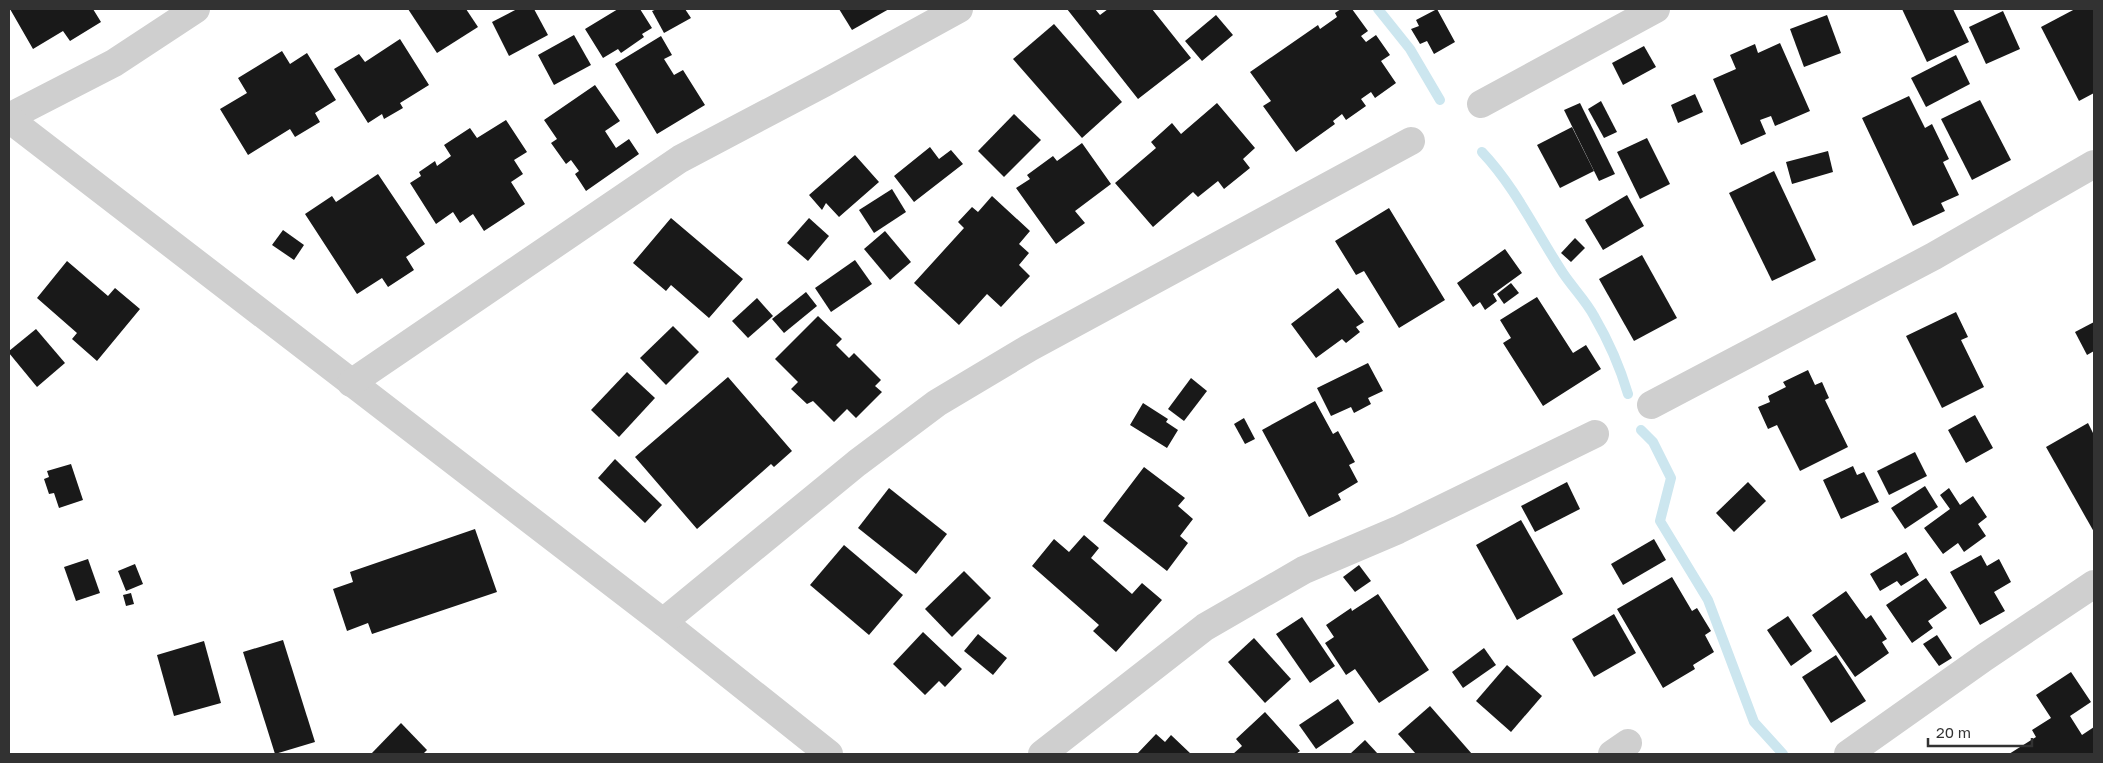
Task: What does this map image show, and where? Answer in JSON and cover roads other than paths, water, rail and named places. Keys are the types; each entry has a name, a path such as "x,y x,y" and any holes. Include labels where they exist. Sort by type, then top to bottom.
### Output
{"street":[{"path":"196,9 114,63 9,118 663,622 829,754"},
{"path":"351,383 680,159 959,9"},
{"path":"1481,104 1656,9"},
{"path":"663,622 857,463 937,403 1029,348 1411,142"},
{"path":"1651,405 1934,256 2094,164"},
{"path":"1042,754 1205,627 1304,570 1398,530 1595,434"},
{"path":"1848,754 1985,656 2094,584"}],"waterway":[{"path":"1378,9 1410,49 1440,100"},
{"path":"1482,152 1505,180 1563,273 1591,310 1613,354 1628,394"},
{"path":"1641,430 1653,442 1671,478 1660,521 1708,600 1754,722 1783,754"}]}
